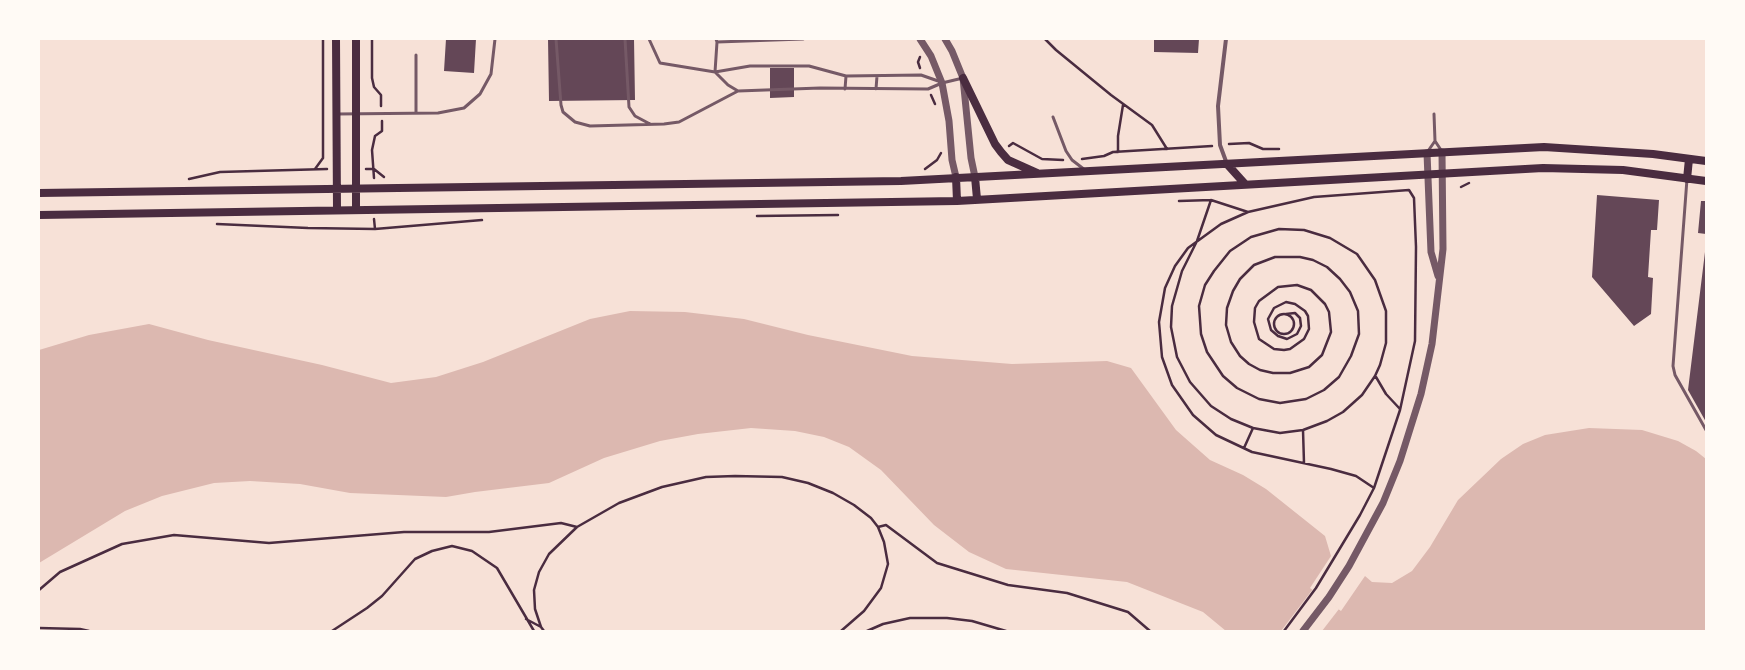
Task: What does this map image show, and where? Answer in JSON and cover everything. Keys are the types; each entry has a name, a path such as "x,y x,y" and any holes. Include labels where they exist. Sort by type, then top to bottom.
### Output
{"main road":[{"path":"336,39 337,210"},
{"path":"356,39 356,210"},
{"path":"963,78 995,144 1001,152 1013,163 1039,174"},
{"path":"39,193 337,188 779,184 901,181 1544,147 1609,150 1706,162"},
{"path":"1687,179 1689,159"},
{"path":"1227,164 1245,184"},
{"path":"39,215 957,201 1428,173 1544,168 1623,170 1706,181"},
{"path":"956,177 957,201"},
{"path":"975,177 977,199"}],"street":[{"path":"920,39 931,56 942,83 949,121 952,160 956,177"},
{"path":"945,39 952,51 963,78 971,158 975,177"},
{"path":"1226,39 1218,106 1220,145 1227,164"},
{"path":"1303,631 1329,597 1366,536 1383,503 1400,461 1421,394 1432,344 1438,278 1443,249 1442,152"},
{"path":"1427,153 1431,252 1438,278"}],"lane":[{"path":"337,114 438,113 464,108 480,94 491,74 495,39"},
{"path":"556,39 561,105 563,112 575,122 590,126 679,122 738,91 820,88 928,89 942,83 963,78"},
{"path":"625,39 629,107 635,116 652,124"},
{"path":"649,39 660,63 715,72 750,66 809,66 846,76 924,76 942,83"},
{"path":"717,41 724,39"},
{"path":"717,41 803,39"},
{"path":"717,41 715,72 728,85 738,91"},
{"path":"416,55 416,113"},
{"path":"845,89 846,76"},
{"path":"876,89 877,76"},
{"path":"1434,114 1436,142 1442,152"},
{"path":"1053,116 1062,144 1072,160 1088,172"},
{"path":"1427,153 1436,142"},
{"path":"1687,179 1673,366 1675,375 1706,430"}],"path":[{"path":"185,180 220,172 315,169 323,158 323,39"},
{"path":"1045,39 1056,50 1123,105 1152,125 1167,149"},
{"path":"919,53 918,62 924,76"},
{"path":"928,89 937,106"},
{"path":"1118,152 1118,136 1123,105"},
{"path":"1013,143 1042,159 1072,160 1104,156 1118,152 1188,147"},
{"path":"937,160 942,152"},
{"path":"1461,188 1474,181"},
{"path":"1284,631 1316,588 1360,515 1374,488 1400,410 1415,341 1416,247 1414,198 1409,190 1314,197 1248,212 1221,224 1188,248 1165,288 1159,322 1162,357 1172,385 1193,415 1216,435 1252,452 1356,476 1374,488"},
{"path":"1248,212 1211,200 1197,241 1182,271 1172,306 1172,327 1177,357 1190,382 1211,406 1231,419 1253,428 1280,433 1303,430 1327,421 1343,412 1362,394 1376,376 1386,343 1386,311 1375,280 1357,254 1330,238 1304,230 1279,229 1252,237 1230,251 1214,271 1205,285 1199,306 1201,334 1207,352 1223,376 1238,388 1259,399 1280,403 1306,399 1324,390 1339,377 1351,356 1359,334 1358,311 1350,292 1340,278 1313,260 1300,257 1275,257 1254,265 1240,279 1233,291 1227,308 1226,324 1231,342 1240,356 1248,364 1260,370 1273,373 1290,373 1309,367 1322,355 1331,332 1329,312 1325,304 1310,290 1297,285 1278,287 1259,301 1255,308 1254,322 1259,339 1274,349 1284,350 1290,349 1304,339 1309,329 1308,316 1305,311 1295,304 1286,302 1274,308 1268,319 1271,330 1278,336 1287,339 1297,334 1301,326 1300,318 1295,313 1286,314 1280,315 1275,321 1275,328 1281,333 1290,331 1294,324 1292,318 1286,314"},
{"path":"215,224 375,229"},
{"path":"1376,376 1386,394 1400,410"},
{"path":"1244,448 1253,428"},
{"path":"1303,430 1304,463"},
{"path":"544,631 541,627 535,609 534,590 539,572 549,554 577,527 619,503 655,489 706,477 735,476 782,477 808,483 833,493 854,505 871,518 878,527 884,542 888,564 881,588 864,611 841,631"},
{"path":"39,590 60,572 122,544 174,535 269,543 404,532 489,532 561,523 577,527"},
{"path":"878,527 886,525 937,563 1008,585 1066,593 1128,612 1150,631"},
{"path":"332,631 377,600 415,560 432,550 452,546 472,552 497,568 534,631"},
{"path":"526,618 541,627"},
{"path":"867,631 883,624 910,618 946,618 972,621 1006,631"},
{"path":"39,628 80,629 89,631"}],"shaded area":[{"path":"630,311 685,312 744,319 808,335 912,356 1012,364 1107,361 1131,368 1176,430 1210,460 1243,475 1266,489 1325,536 1331,556 1310,588 1341,611 1365,576 1372,582 1392,583 1412,571 1430,547 1458,500 1501,459 1523,444 1545,435 1589,428 1642,430 1678,441 1696,451 1706,459 1706,631 1226,631 1203,612 1127,582 1006,569 969,552 934,525 881,470 849,447 824,437 795,431 751,428 698,434 660,441 604,458 549,483 446,497 350,493 300,484 250,481 214,483 162,496 125,511 39,563 39,350 89,335 149,324 208,340 322,365 391,383 436,377 483,362 590,319"}],"pier":[{"path":"1313,589 1339,609 1322,631 1281,631"}],"building":[{"path":"446,39 476,39 474,73 444,71"},
{"path":"548,39 634,39 635,100 549,101"},
{"path":"1154,39 1199,39 1198,53 1154,52"},
{"path":"770,68 794,68 794,97 770,98"},
{"path":"1597,195 1659,200 1657,230 1651,230 1648,277 1653,278 1651,314 1634,326 1592,277"},
{"path":"1701,201 1706,201 1706,234 1698,233"},
{"path":"1706,252 1706,422 1688,390"}]}
